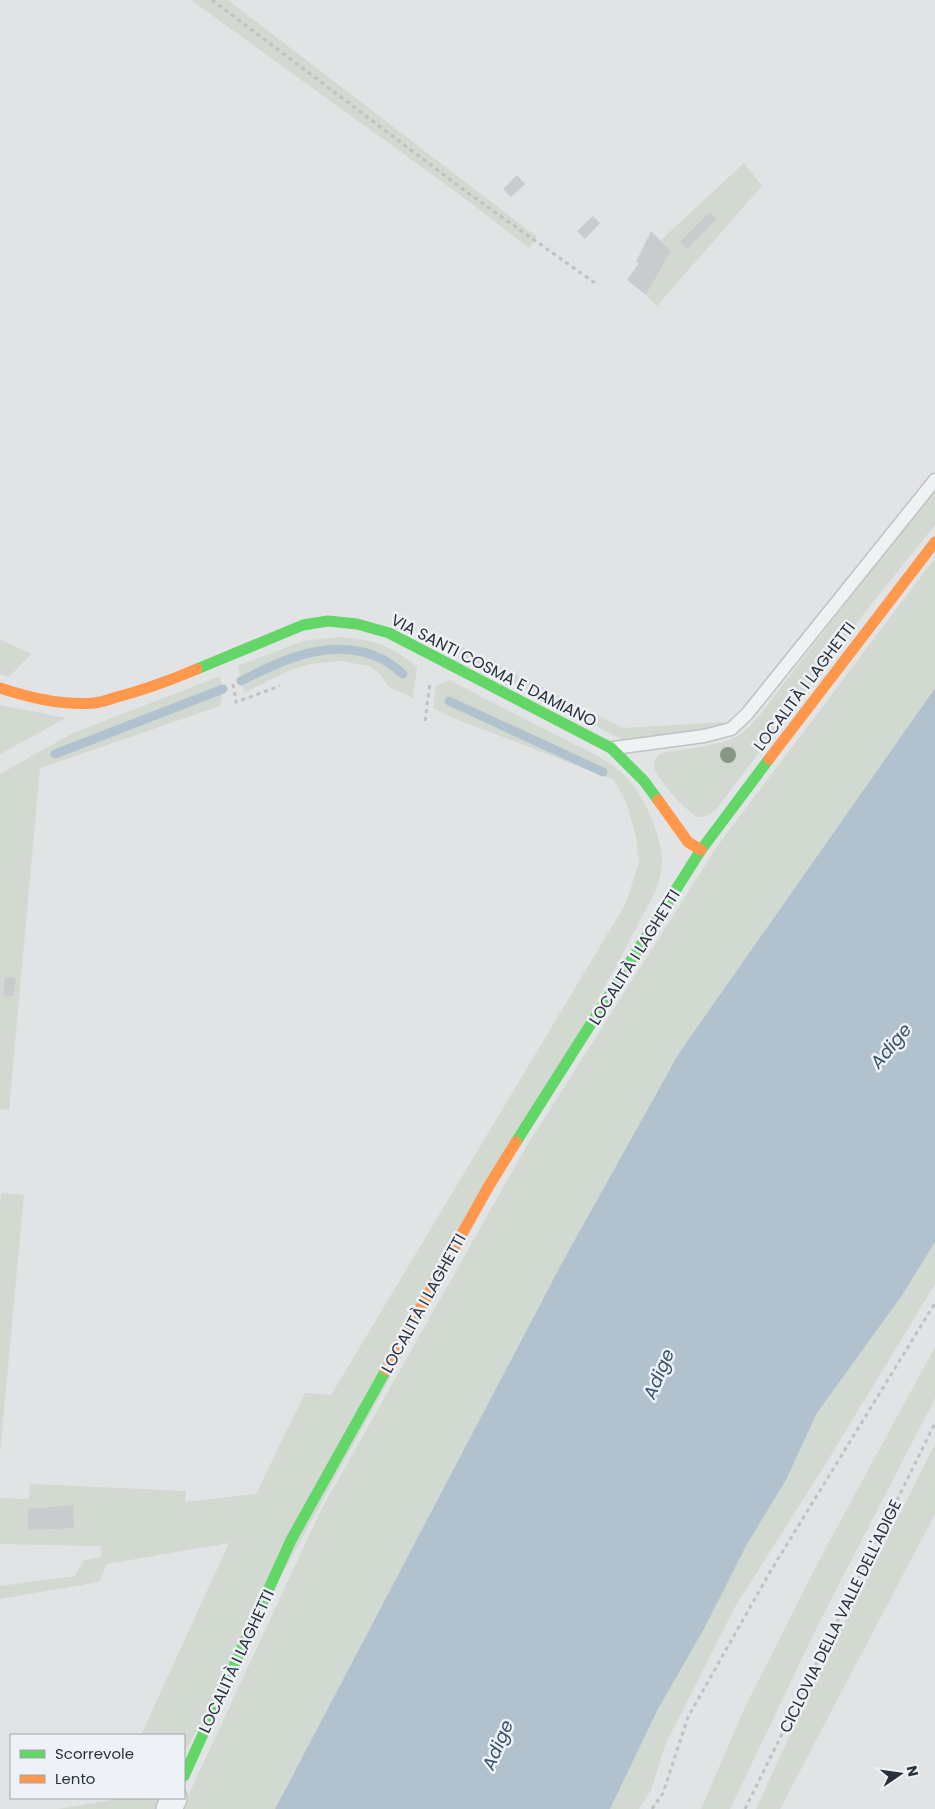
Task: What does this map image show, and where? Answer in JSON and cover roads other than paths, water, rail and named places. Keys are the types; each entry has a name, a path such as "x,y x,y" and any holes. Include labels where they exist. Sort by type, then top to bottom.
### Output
{"street":[{"name":"LOCALITÀ I LAGHETTI","path":"185,1774 291,1540 487,1189 702,850 935,542"},
{"name":"VIA SANTI COSMA E DAMIANO","path":"0,688 29,698 60,703 95,703 168,681 303,625 328,621 357,624 389,633 611,748 644,781 688,842 702,850"}],"lane":[{"path":"611,748 704,736 731,729 747,714 935,480"}],"water":[{"name":"Adige","path":"935,688 935,1242 903,1294 817,1413 786,1480 746,1546 704,1629 658,1709 610,1809 275,1809 563,1261 679,1053"}],"waterway":[{"path":"241,681 275,664 311,652 329,650 348,650 366,653 384,660 403,674"},
{"path":"55,754 223,689"},
{"path":"449,701 603,772"}]}
